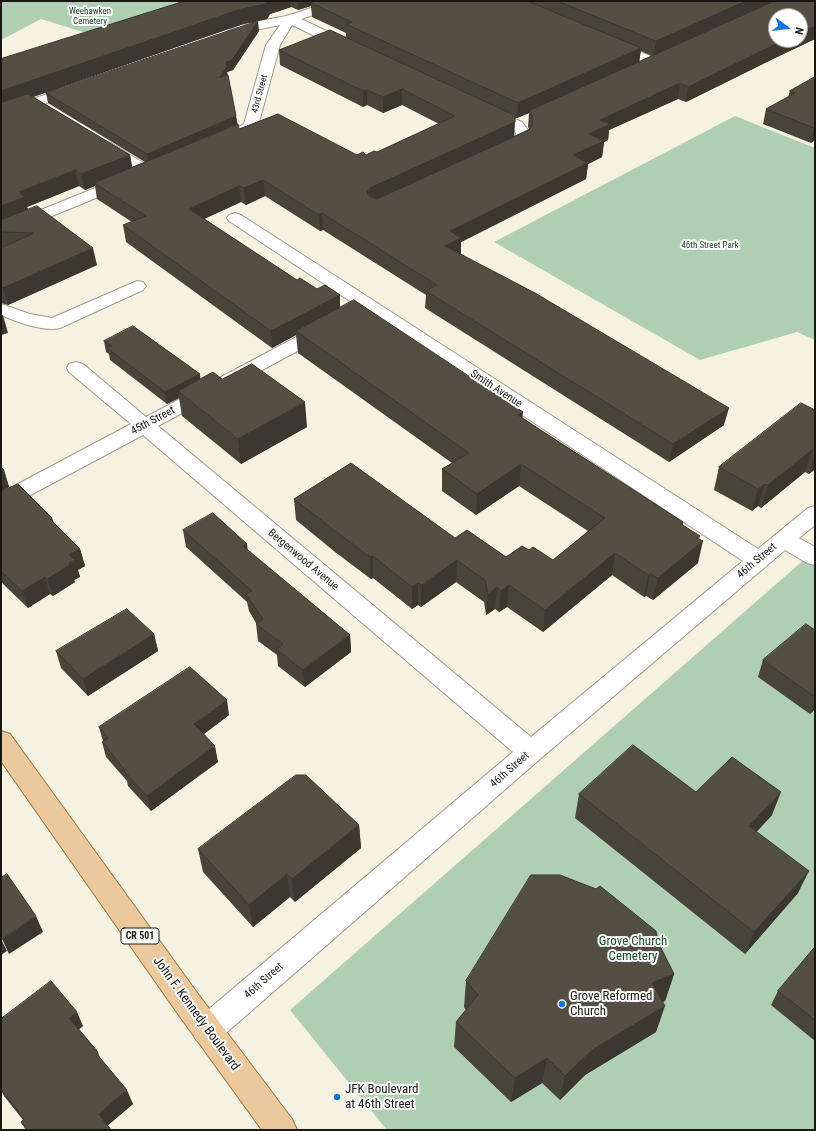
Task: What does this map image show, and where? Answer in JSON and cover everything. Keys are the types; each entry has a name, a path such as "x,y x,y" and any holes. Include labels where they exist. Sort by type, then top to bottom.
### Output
{"main road":[{"name":"John F. Kennedy Boulevard","path":"1,741 281,1130"}],"street":[{"path":"218,39 247,28 290,19 342,1"},
{"path":"290,19 361,52"},
{"name":"43rd Street","path":"217,143 252,126 273,45 290,19"},
{"path":"602,41 654,62"},
{"path":"639,69 667,56"},
{"path":"1,114 86,85"},
{"path":"34,103 48,111"},
{"path":"474,105 517,125 523,133 522,141 488,157"},
{"path":"517,125 531,119"},
{"path":"94,139 147,172"},
{"path":"1,232 161,166"},
{"name":"Smith Avenue","path":"235,218 354,313 758,560"},
{"path":"1,309 26,319 54,324 137,286"},
{"name":"45th Street","path":"1,502 354,313"},
{"name":"Bergenwood Avenue","path":"76,368 531,752"},
{"name":"46th Street","path":"208,1030 531,752 758,560 815,514"},
{"path":"784,539 815,557"}],"green space":[{"name":"Weehawken Cemetery","path":"1,1 188,1 90,34 41,19 1,40"},
{"name":"46th Street Park","path":"735,116 815,148 815,340 797,332 700,360 494,242"},
{"name":"Grove Church Cemetery","path":"815,550 815,1130 387,1130 290,1010"}],"building":[{"path":"185,1 268,1 266,4 241,9 1,91 1,59"},
{"path":"316,1 527,1 641,48 518,103 346,24 352,22 311,3"},
{"path":"558,1 746,1 656,41"},
{"path":"775,1 815,1 815,26 808,29 808,8 768,8 768,48 688,87 680,83 600,120 610,124 589,134 604,141 573,155 588,163 450,231 461,238 445,246 535,293 729,408 673,444 426,291 437,285 322,213 319,215 263,180 244,188 239,186 189,209 297,280 300,278 317,289 325,285 340,295 271,331 123,225 146,216 94,183 238,124 239,129 278,114 357,155 363,152 366,155 374,151 377,152 455,116 402,89 383,97 367,90 363,91 279,50 330,30 512,114 515,118 515,122 370,188 367,192 369,196 377,199 529,130 532,125 533,117 529,111"},
{"path":"258,21 232,60 226,62 227,67 219,78 228,75 236,116 147,154 46,93"},
{"path":"815,77 815,128 766,109 795,93 790,91"},
{"path":"28,94 130,155 81,174 75,170 19,192 25,197 1,206 1,103"},
{"path":"37,206 93,248 3,288 1,287 1,248 34,233 1,232 1,220"},
{"path":"354,300 523,412 518,415 683,522 681,524 700,536 697,538 703,541 658,578 650,574 648,575 615,553 545,610 509,585 501,591 497,587 488,594 485,580 457,560 422,585 418,583 412,587 373,556 370,557 294,499 351,463 455,538 467,530 506,557 522,546 529,550 533,547 553,560 605,518 521,464 477,494 442,469 469,453 296,331"},
{"path":"133,326 200,374 165,392 107,348 112,346 104,341"},
{"path":"252,364 305,402 238,439 178,391 213,372 222,379"},
{"path":"801,403 815,410 815,451 812,450 768,485 765,484 758,489 719,467"},
{"path":"18,484 80,549 69,555 75,560 69,563 70,565 47,579 45,577 22,591 1,571 1,492"},
{"path":"213,513 247,544 243,546 350,635 303,670 276,649 283,644 256,624 263,619 246,594 252,591 183,530"},
{"path":"127,609 154,634 83,679 56,651"},
{"path":"806,624 815,630 815,697 763,660"},
{"path":"190,667 227,700 194,724 215,746 147,796 124,771 125,770 102,742 108,738 99,727"},
{"path":"633,745 696,792 732,757 781,792 749,826 809,871 754,932 579,794"},
{"path":"296,775 306,775 359,825 292,879 287,874 249,905 198,849"},
{"path":"7,874 36,916 2,939 1,878"},
{"name":"Grove Reformed Church","path":"531,875 560,875 596,889 600,886 656,931 658,942 674,974 652,983 665,1006 592,1050 565,1076 547,1058 515,1078 456,1022 478,995 466,981"},
{"path":"815,947 815,1020 778,991"},
{"path":"51,981 77,1012 69,1018 98,1052 96,1053 127,1090 99,1114 111,1130 27,1130 21,1122 24,1119 1,1089 1,1019"}],"place":[{"name":"Grove Reformed Church","path":"562,1004"},
{"name":"JFK Boulevard at 46th Street","path":"337,1097"}]}
